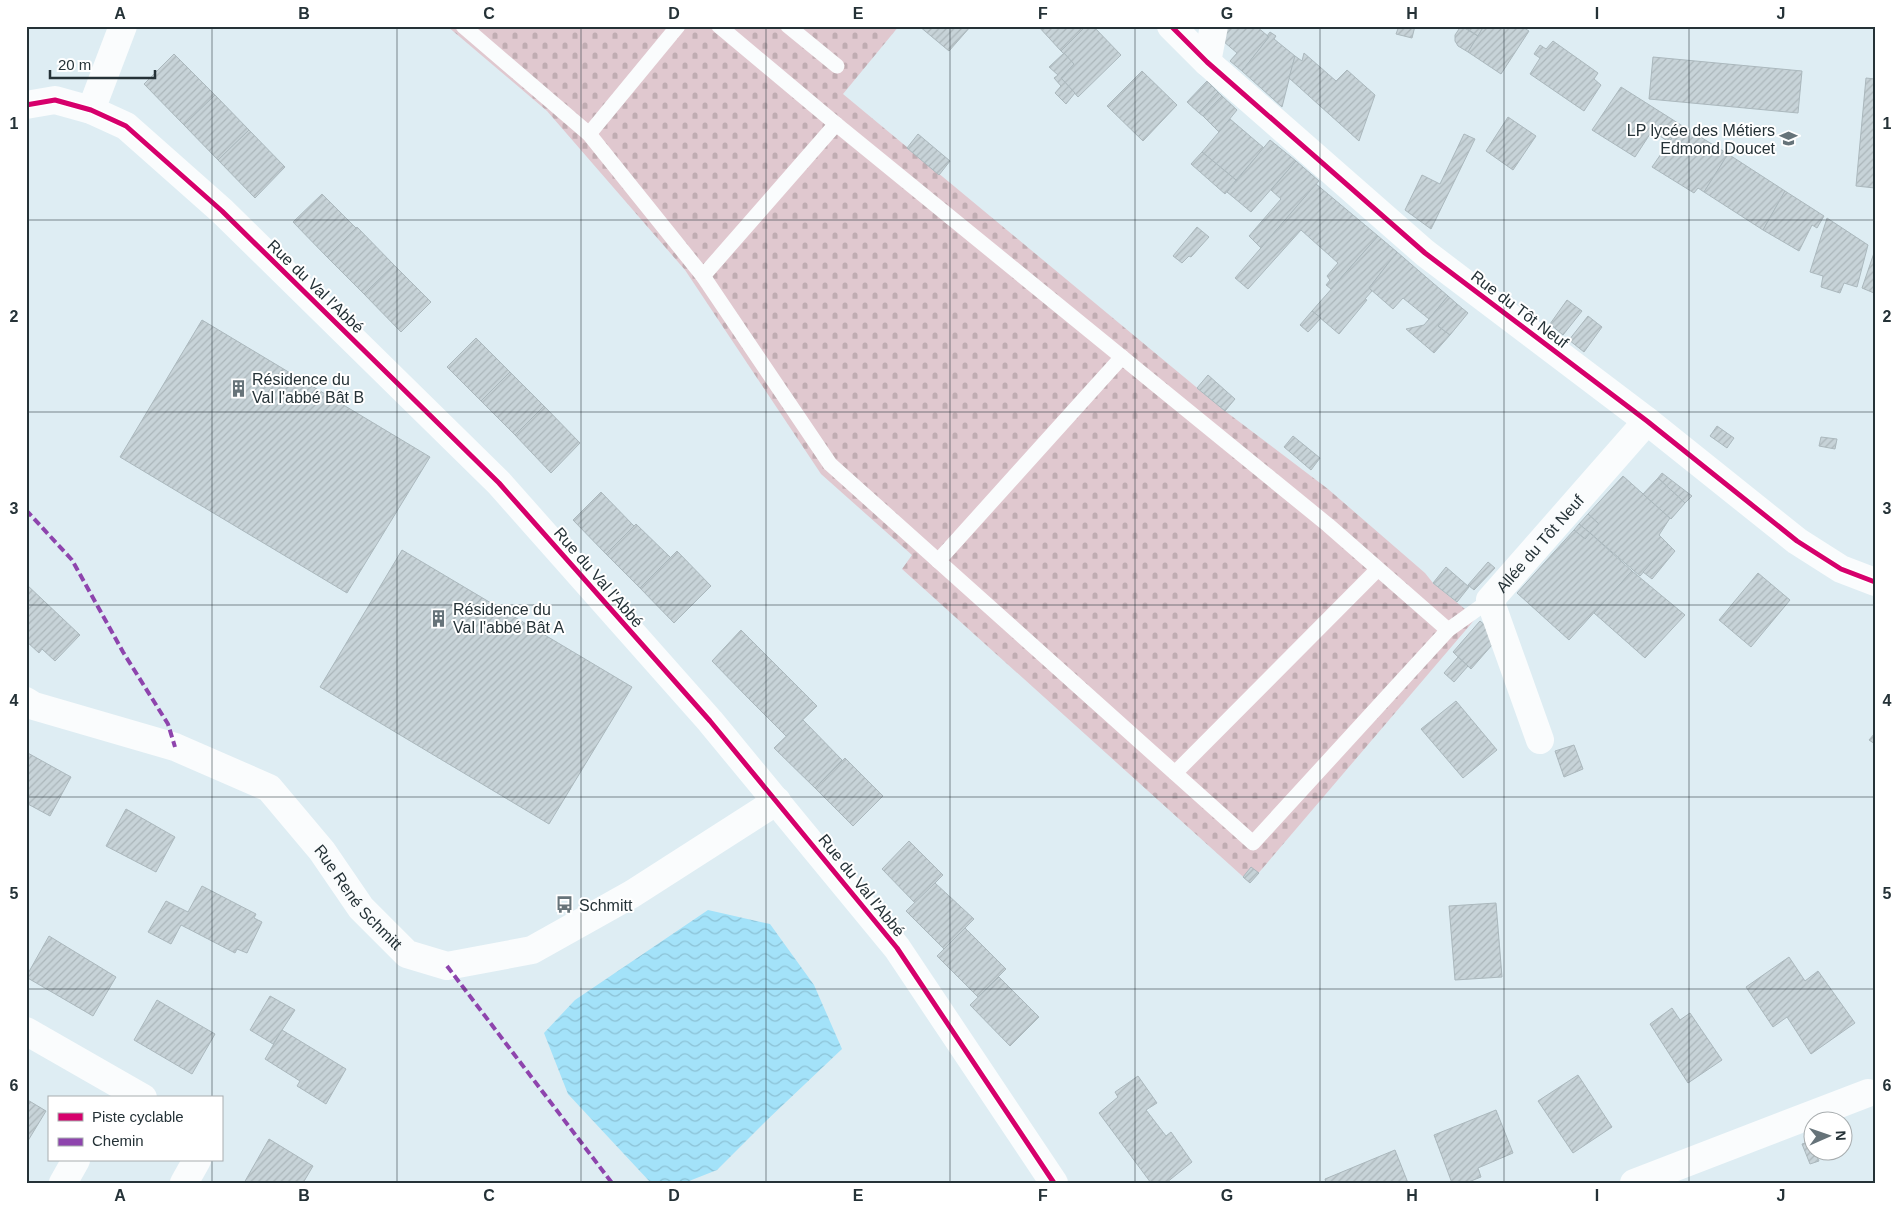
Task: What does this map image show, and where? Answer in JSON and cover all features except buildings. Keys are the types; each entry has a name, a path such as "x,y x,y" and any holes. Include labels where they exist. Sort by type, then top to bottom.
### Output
{"street":[{"path":"90,110 123,26"},
{"name":"Rue du Tôt Neuf","path":"1171,26 1207,62 1424,252 1647,421 1797,541 1841,569 1875,582"},
{"path":"1207,62 1214,26"},
{"name":"Rue du Val l'Abbé","path":"26,105 55,100 90,110 126,126 222,211 499,483 703,714 897,948 1054,1183"},
{"name":"Allée du Tôt Neuf","path":"1540,740 1490,600 1647,421"},
{"name":"Rue René Schmitt","path":"26,701 34,706 175,747 269,788 322,850 361,908 374,922 407,954 447,966 532,950 632,894 776,801"},
{"path":"26,1031 114,1091 135,1096"},
{"path":"1634,1183 1679,1175 1868,1092"},
{"path":"64,1183 75,1162"},
{"path":"184,1183 196,1162"}],"lane":[{"path":"463,26 589,134 703,276 830,464 1253,843 1448,630 1490,600"},
{"path":"589,134 678,26"},
{"path":"719,26 836,124 1328,525 1448,630"},
{"path":"788,26 837,66"},
{"path":"703,276 836,124"},
{"path":"938,561 1122,357"},
{"path":"1175,773 1378,569"}],"green space":[{"path":"447,26 899,26 843,94 1225,411 1328,489 1425,573 1433,583 1476,618 1250,883 902,569 912,555 821,474 685,270 547,111"}],"water":[{"path":"708,910 770,924 814,985 842,1049 717,1170 684,1183 651,1183 568,1094 544,1033 575,1000"}],"marked path":[{"path":"26,510 72,560 123,652 168,724 175,747"},
{"path":"447,966 612,1183"}],"cycle path":[{"path":"1171,26 1207,62 1425,253 1647,421 1797,541 1841,569 1875,582"},
{"path":"26,105 55,100 91,110 126,126 222,211 499,483 710,721 897,948 1054,1183"}],"place":[{"name":"LP lycée des Métiers Edmond Doucet","path":"1789,139"},
{"name":"Résidence du Val l'abbé Bât B","path":"238,388"},
{"name":"Résidence du Val l'abbé Bât A","path":"439,618"},
{"name":"Schmitt","path":"565,905"}]}
